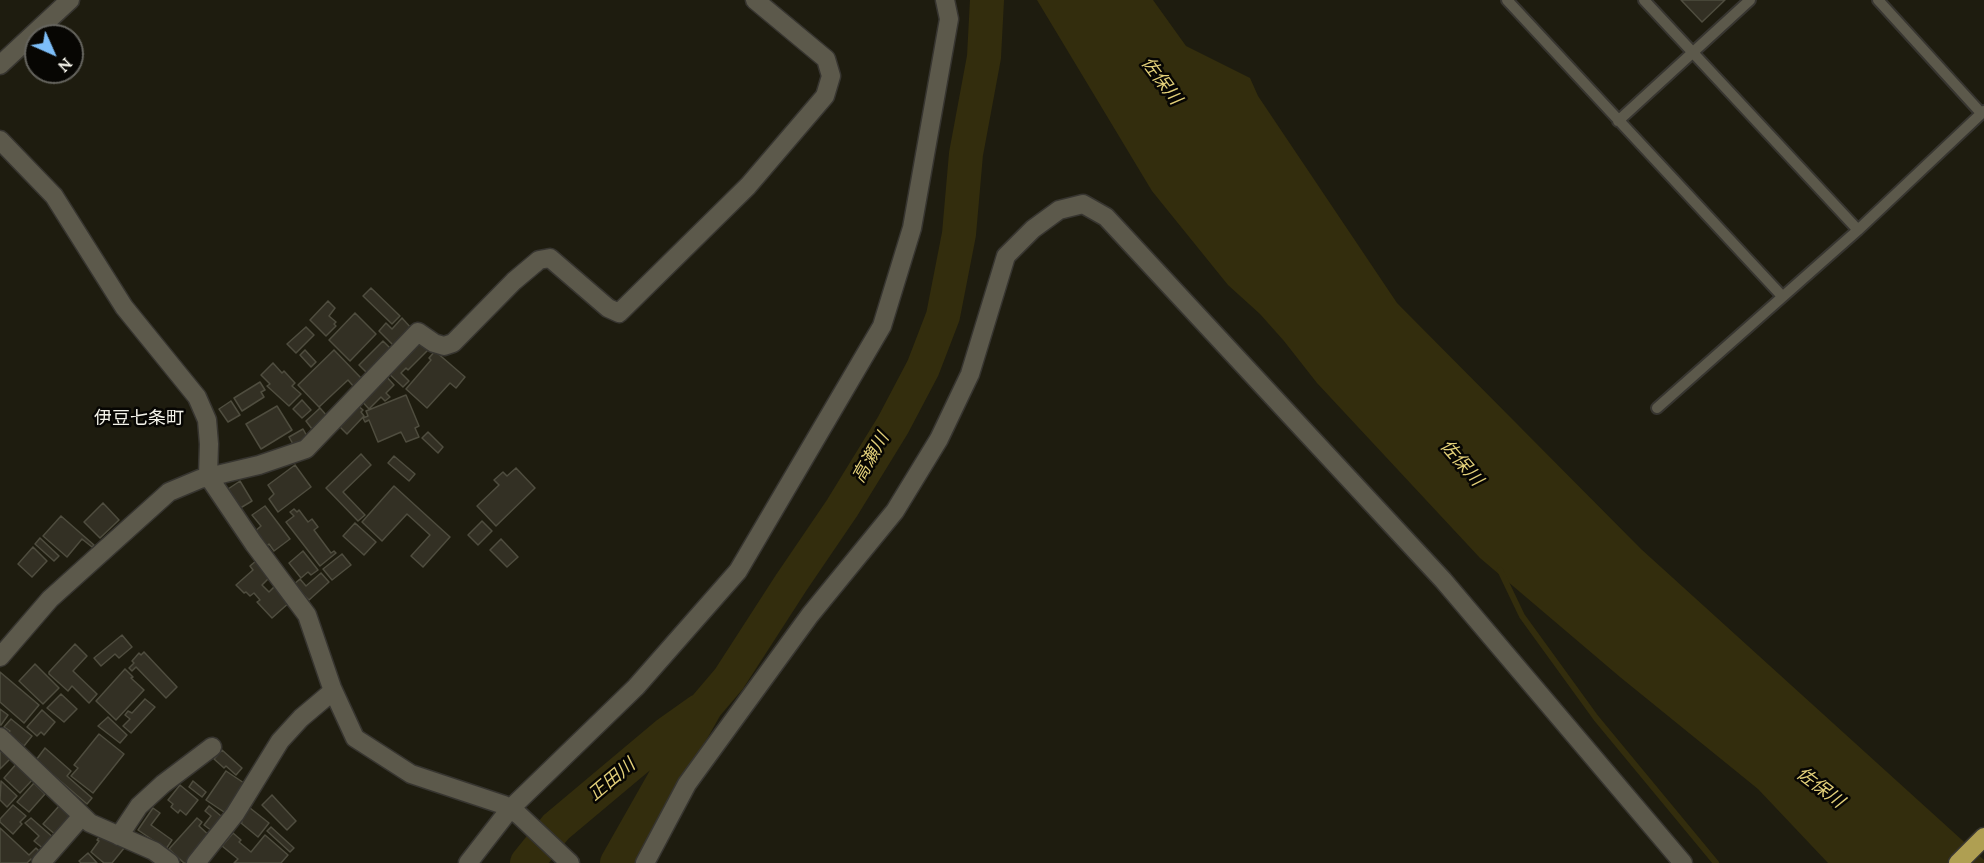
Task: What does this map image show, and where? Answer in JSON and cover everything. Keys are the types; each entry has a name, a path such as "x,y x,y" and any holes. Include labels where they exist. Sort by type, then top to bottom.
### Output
{"highway":[{"path":"1958,863 1984,837"}],"street":[{"path":"0,65 70,0"},
{"path":"0,657 50,599 169,492 208,476 259,465 306,449 418,332 434,343 444,346 453,343 514,281 539,260 550,258 608,308 619,313 748,186 825,96 831,76 826,59 755,0"},
{"path":"468,863 510,809 636,687 738,571 882,326 912,228 949,19 945,0"},
{"path":"0,140 54,196 124,307 197,397 207,420 208,476 254,544 307,615 333,691 355,738 411,774 504,805 570,863"},
{"path":"645,863 687,784 810,615 895,511 939,440 970,374 1006,256 1033,229 1059,210 1083,204 1106,217 1443,580 1683,863"},
{"path":"196,863 235,814 280,741 301,718 333,691"},
{"path":"0,737 90,823 154,851 170,863"},
{"path":"119,836 139,806 163,784 212,747"},
{"path":"41,863 82,816"}],"lane":[{"path":"1507,0 1782,296"},
{"path":"1644,0 1858,230"},
{"path":"1618,121 1750,0"},
{"path":"1657,408 1858,230 1983,112 1878,0"}],"water":[{"name":"佐保川","path":"1037,0 1153,0 1186,46 1250,78 1258,96 1397,303 1641,549 1984,860 1984,863 1828,863 1758,789 1620,677 1480,558 1317,383 1260,314 1228,285 1152,191"}],"building":[{"path":"1681,0 1725,0 1702,22"},
{"path":"371,288 400,316 392,324 363,296"},
{"path":"328,301 335,308 329,316 336,322 334,324 336,326 326,336 310,320"},
{"path":"355,313 376,334 350,361 329,340"},
{"path":"402,318 412,329 394,346 379,331 386,323 392,329"},
{"path":"306,327 314,335 296,353 287,344"},
{"path":"417,340 428,350 408,370 406,368 401,373 409,381 403,387 387,372"},
{"path":"383,341 391,349 368,374 359,365"},
{"path":"305,350 316,362 311,367 300,355"},
{"path":"334,350 362,379 354,387 348,380 319,407 298,385"},
{"path":"435,351 465,377 456,388 450,383 427,408 406,389 431,360 429,358"},
{"path":"273,363 295,383 292,386 301,394 289,406 267,386 270,384 261,375"},
{"path":"385,375 394,385 386,393 390,397 385,401 381,397 369,409 359,398"},
{"path":"260,382 265,390 261,392 264,397 242,411 234,398"},
{"path":"406,395 419,426 415,428 419,437 406,442 401,432 378,442 369,420 365,422 363,418 368,416 366,411"},
{"path":"302,400 311,410 302,418 293,409"},
{"path":"231,401 240,415 228,422 219,409"},
{"path":"355,403 363,410 361,412 364,416 347,434 336,423"},
{"path":"277,406 292,430 261,449 246,424"},
{"path":"320,408 327,416 312,429 306,421"},
{"path":"303,429 308,438 294,446 289,437"},
{"path":"428,432 443,447 438,453 422,438"},
{"path":"361,454 371,465 343,492 365,515 358,521 326,488"},
{"path":"394,456 415,474 409,481 388,463"},
{"path":"295,465 311,487 278,512 269,499 274,494 268,485"},
{"path":"516,468 535,488 496,526 477,506 499,485 494,480 503,472 507,476"},
{"path":"240,481 252,501 237,510 225,491"},
{"path":"394,486 450,537 423,567 411,556 430,535 407,514 382,541 362,522"},
{"path":"103,503 119,520 100,538 84,522"},
{"path":"265,506 290,539 274,551 269,544 266,547 254,532 261,526 252,515"},
{"path":"294,509 297,512 299,510 308,522 312,519 318,527 314,530 331,553 334,551 336,553 320,566 286,522 294,516 290,512"},
{"path":"61,516 94,545 92,547 82,539 67,557 43,536"},
{"path":"482,521 492,531 478,545 468,535"},
{"path":"355,523 376,542 364,555 343,536"},
{"path":"40,538 59,556 54,561 35,544"},
{"path":"501,539 518,557 507,567 490,550"},
{"path":"33,547 47,561 32,577 18,564"},
{"path":"303,551 318,570 311,575 308,572 301,578 289,563"},
{"path":"342,554 351,565 332,580 323,569"},
{"path":"257,560 271,576 262,585 269,592 276,585 291,601 272,618 257,602 260,600 254,593 250,596 236,585 253,570 250,566"},
{"path":"321,573 329,582 309,600 293,585 300,579 306,586"},
{"path":"122,635 132,647 119,658 115,654 101,666 94,658"},
{"path":"75,644 87,656 73,671 97,694 89,703 72,686 68,691 49,674"},
{"path":"144,652 177,687 166,698 136,667 132,671 129,668 139,653 141,655"},
{"path":"35,664 59,688 43,704 19,681"},
{"path":"125,669 144,690 116,720 96,701"},
{"path":"0,672 39,705 24,723 0,702"},
{"path":"61,694 77,709 64,722 47,708"},
{"path":"145,699 155,707 131,733 123,726 130,719 125,715 128,711 132,713"},
{"path":"0,709 8,715 1,725 0,725"},
{"path":"42,710 55,722 44,735 41,732 37,736 27,727"},
{"path":"108,717 127,735 120,743 98,726"},
{"path":"11,719 32,736 24,746 4,727"},
{"path":"99,734 124,754 93,793 71,776 78,768 74,765"},
{"path":"45,748 71,771 67,776 92,798 87,804 36,760"},
{"path":"0,749 10,759 0,769"},
{"path":"222,750 242,768 236,775 214,759"},
{"path":"18,762 35,777 20,793 4,778"},
{"path":"226,771 247,785 227,814 206,800"},
{"path":"1,781 17,796 7,807 0,800"},
{"path":"193,781 206,792 202,797 189,787"},
{"path":"34,783 45,794 29,812 17,802"},
{"path":"180,785 198,800 186,815 180,810 178,813 171,807 173,804 168,800"},
{"path":"272,795 296,821 287,830 262,805"},
{"path":"13,805 26,816 13,834 0,822 0,819"},
{"path":"59,806 73,818 57,836 43,824"},
{"path":"209,806 227,821 216,834 204,825 211,816 205,811"},
{"path":"153,808 160,813 151,825 172,840 166,849 138,830"},
{"path":"250,808 269,823 258,837 240,820"},
{"path":"31,818 55,839 45,850 34,841 39,836 25,823"},
{"path":"197,818 202,822 199,826 212,838 191,863 184,863 169,849"},
{"path":"271,827 294,848 290,852 267,831"},
{"path":"0,828 29,855 36,848 43,855 35,863 31,859 27,863 0,863"},
{"path":"105,830 125,847 112,863 104,863 91,852"},
{"path":"233,833 241,840 239,842 251,852 265,835 288,855 281,863 234,863 238,859 222,846"},
{"path":"88,853 97,863 79,861"}],"waterway":[{"name":"高瀬川","path":"617,863 706,706 729,679 842,508 893,425 923,368 943,316 959,234 966,154 984,57 987,0"},
{"path":"1500,570 1522,616 1596,718 1716,863"},
{"name":"正田川","path":"527,863 556,827 668,733 699,711"}],"district":[{"name":"伊豆七条町","path":"139,419"}]}
